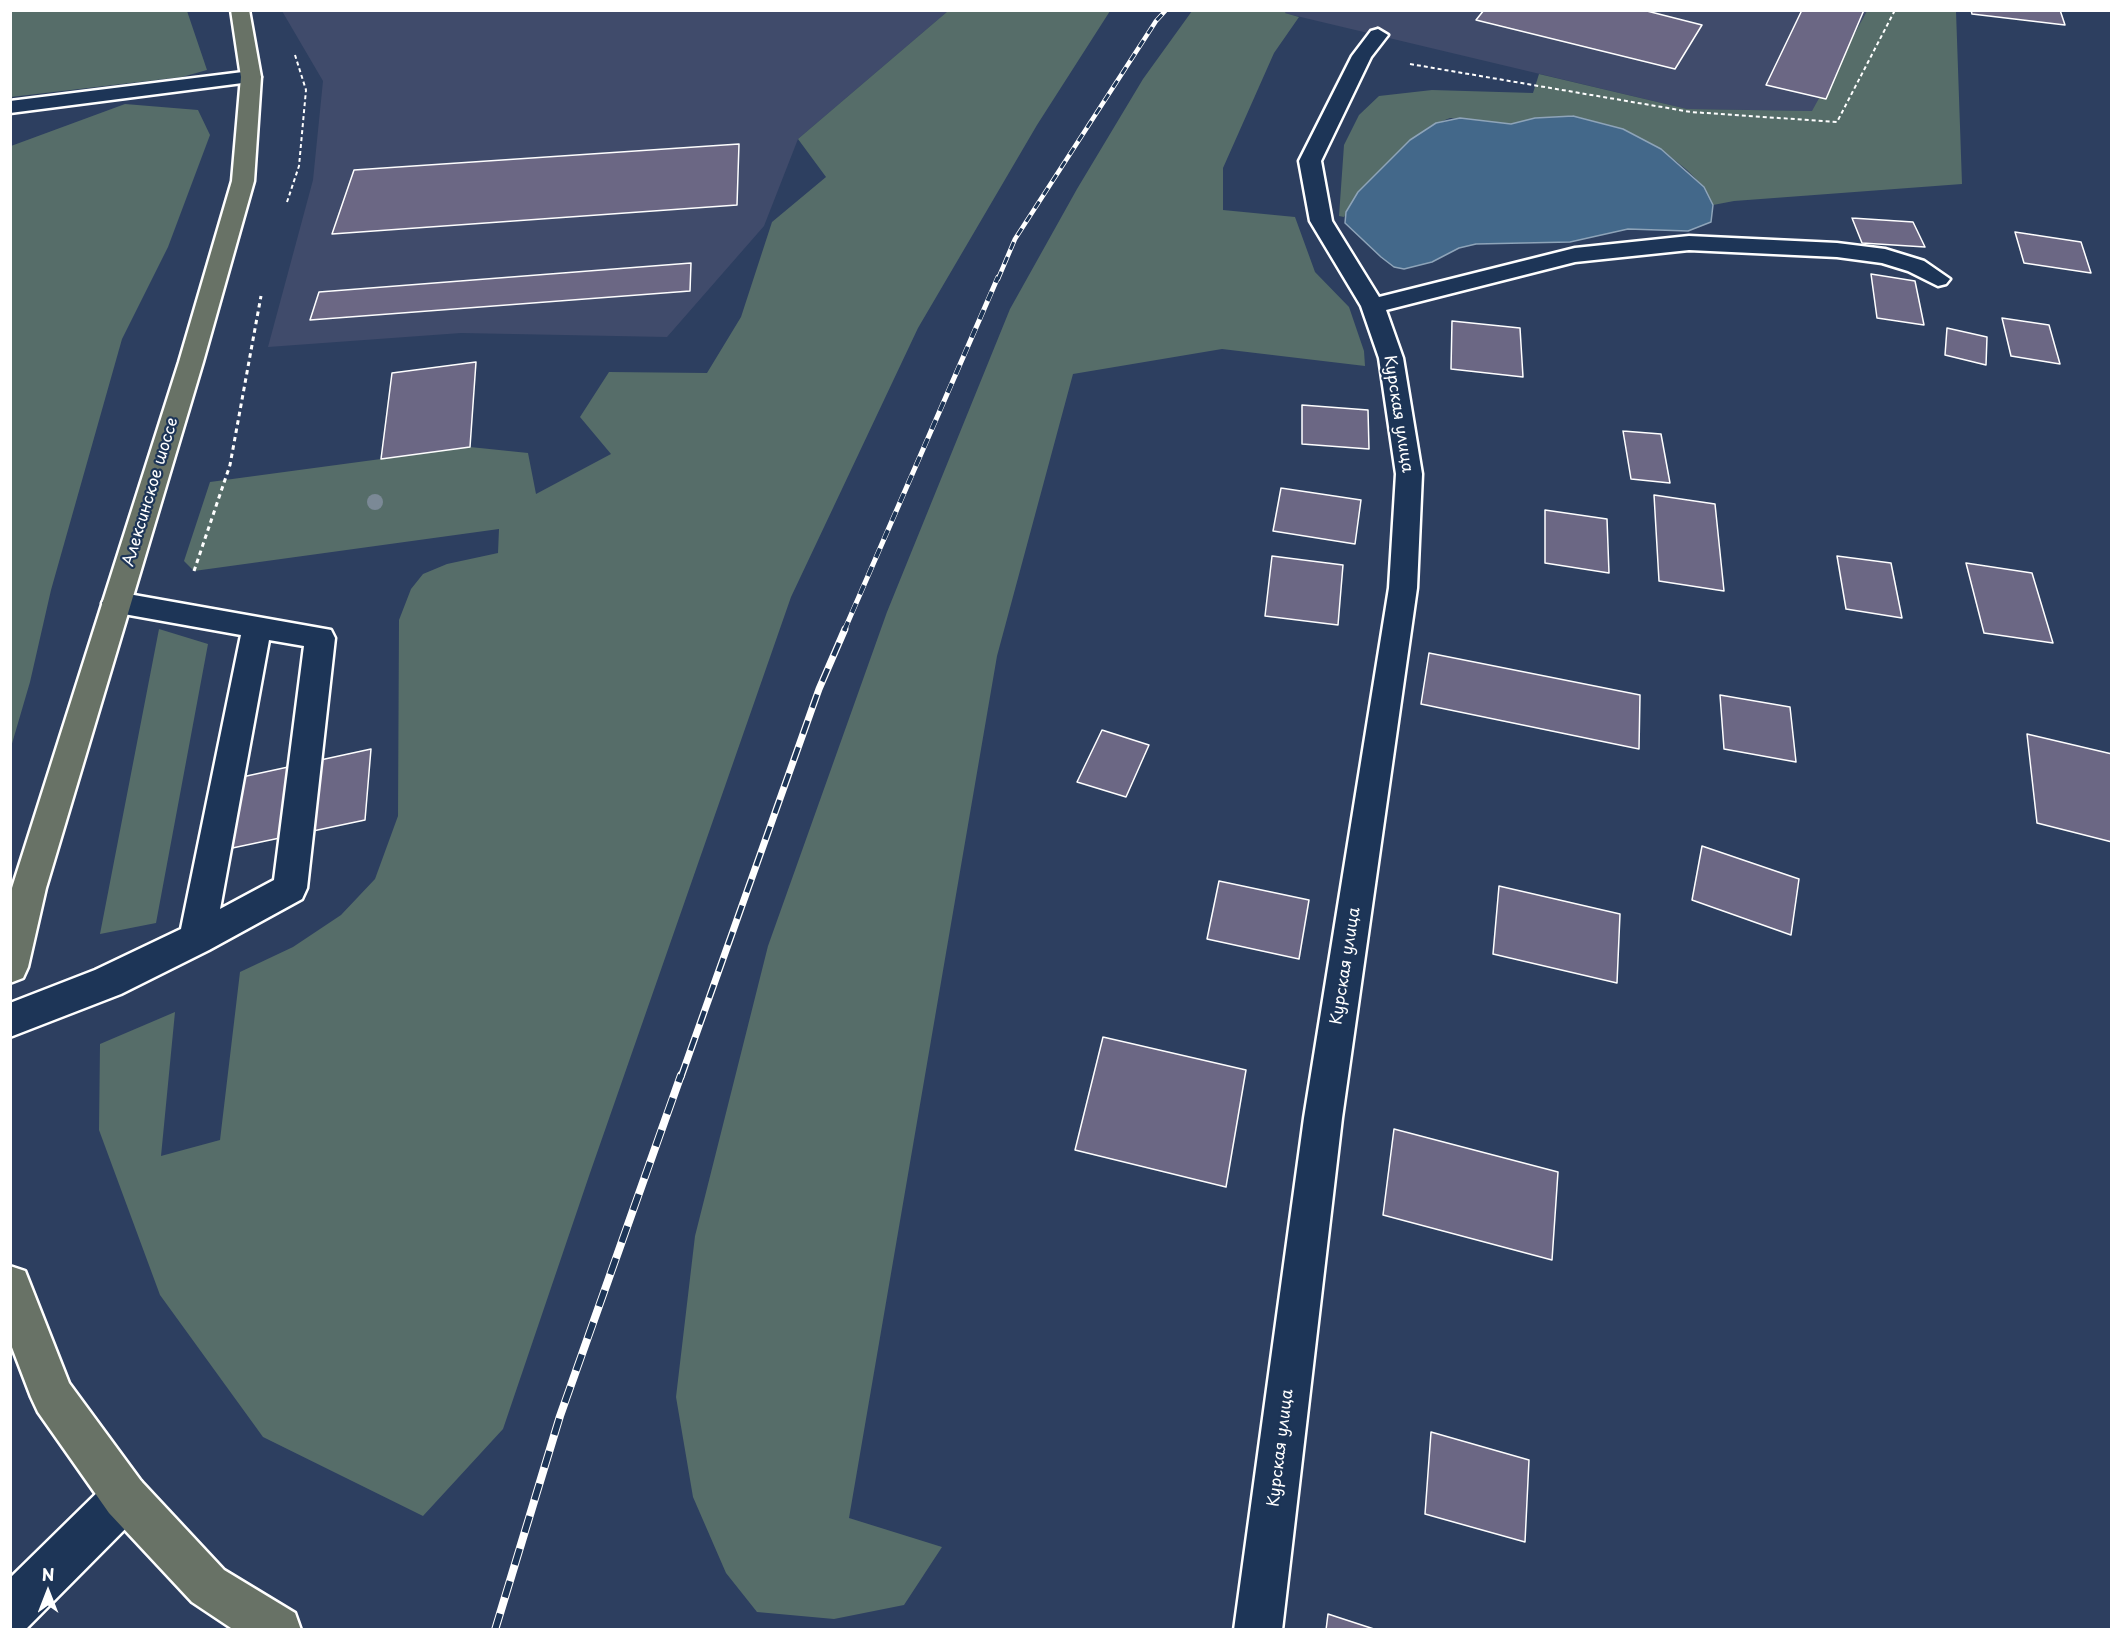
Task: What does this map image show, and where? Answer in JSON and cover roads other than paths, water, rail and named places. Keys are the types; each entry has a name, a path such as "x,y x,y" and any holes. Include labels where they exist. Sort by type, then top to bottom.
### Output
{"main road":[{"name":"Алексинское шоссе","path":"10,968 29,888 191,362 243,181 251,76 240,10"},
{"path":"10,1286 52,1397 125,1497 208,1586 278,1629"}],"street":[{"name":"Курская улица","path":"1258,1629 1323,1118 1403,588 1408,474 1390,358 1373,306 1321,221 1310,161 1370,45"},
{"path":"10,107 251,76"},
{"path":"10,128 45,103"},
{"path":"1373,306 1575,255 1689,243 1837,250 1885,256 1916,266 1938,279"},
{"path":"10,1020 108,982 197,939 290,888 320,638 117,603"},
{"path":"197,939 256,627"},
{"path":"10,1611 125,1497"}],"railway":[{"path":"998,279 1015,239 1156,21 1166,10"},
{"path":"844,631 998,277"},
{"path":"681,1077 819,689 845,629"},
{"path":"495,1630 560,1416 681,1075"}]}
